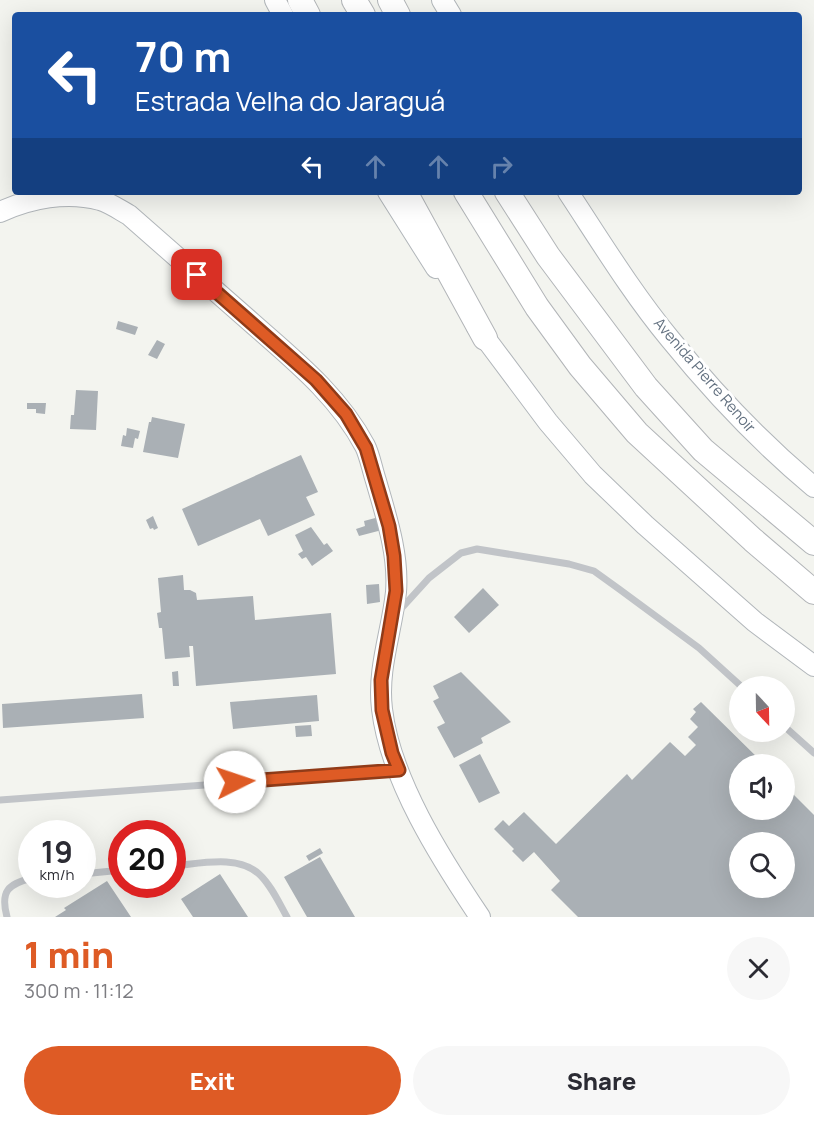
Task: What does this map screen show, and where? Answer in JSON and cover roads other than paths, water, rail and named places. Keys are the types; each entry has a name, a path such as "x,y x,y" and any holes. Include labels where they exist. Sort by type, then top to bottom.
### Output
{"highway":[{"path":"407,195 485,338"},
{"path":"468,195 537,308 579,366 636,433 753,540 814,592"},
{"path":"509,195 548,256 646,387 703,450 814,543"}],"street":[{"path":"390,195 420,246 485,338 548,422 593,475 645,525 747,614 814,666"},
{"name":"Avenida Pierre Renoir","path":"570,195 669,338 718,395 786,464 814,487"},
{"path":"0,212 38,199 67,196 100,200 129,215 316,380 346,414 366,448 389,526 394,556 396,591 381,680 382,710 392,753 408,793 447,868 480,917"}],"lane":[{"path":"391,620 429,578 461,553 477,549 570,564 594,571 699,648 730,676"},
{"path":"795,736 814,753"},
{"path":"0,800 399,770"},
{"path":"186,865 227,862 246,866 260,874 287,917"},
{"path":"7,917 2,900 5,890 18,881"}]}
